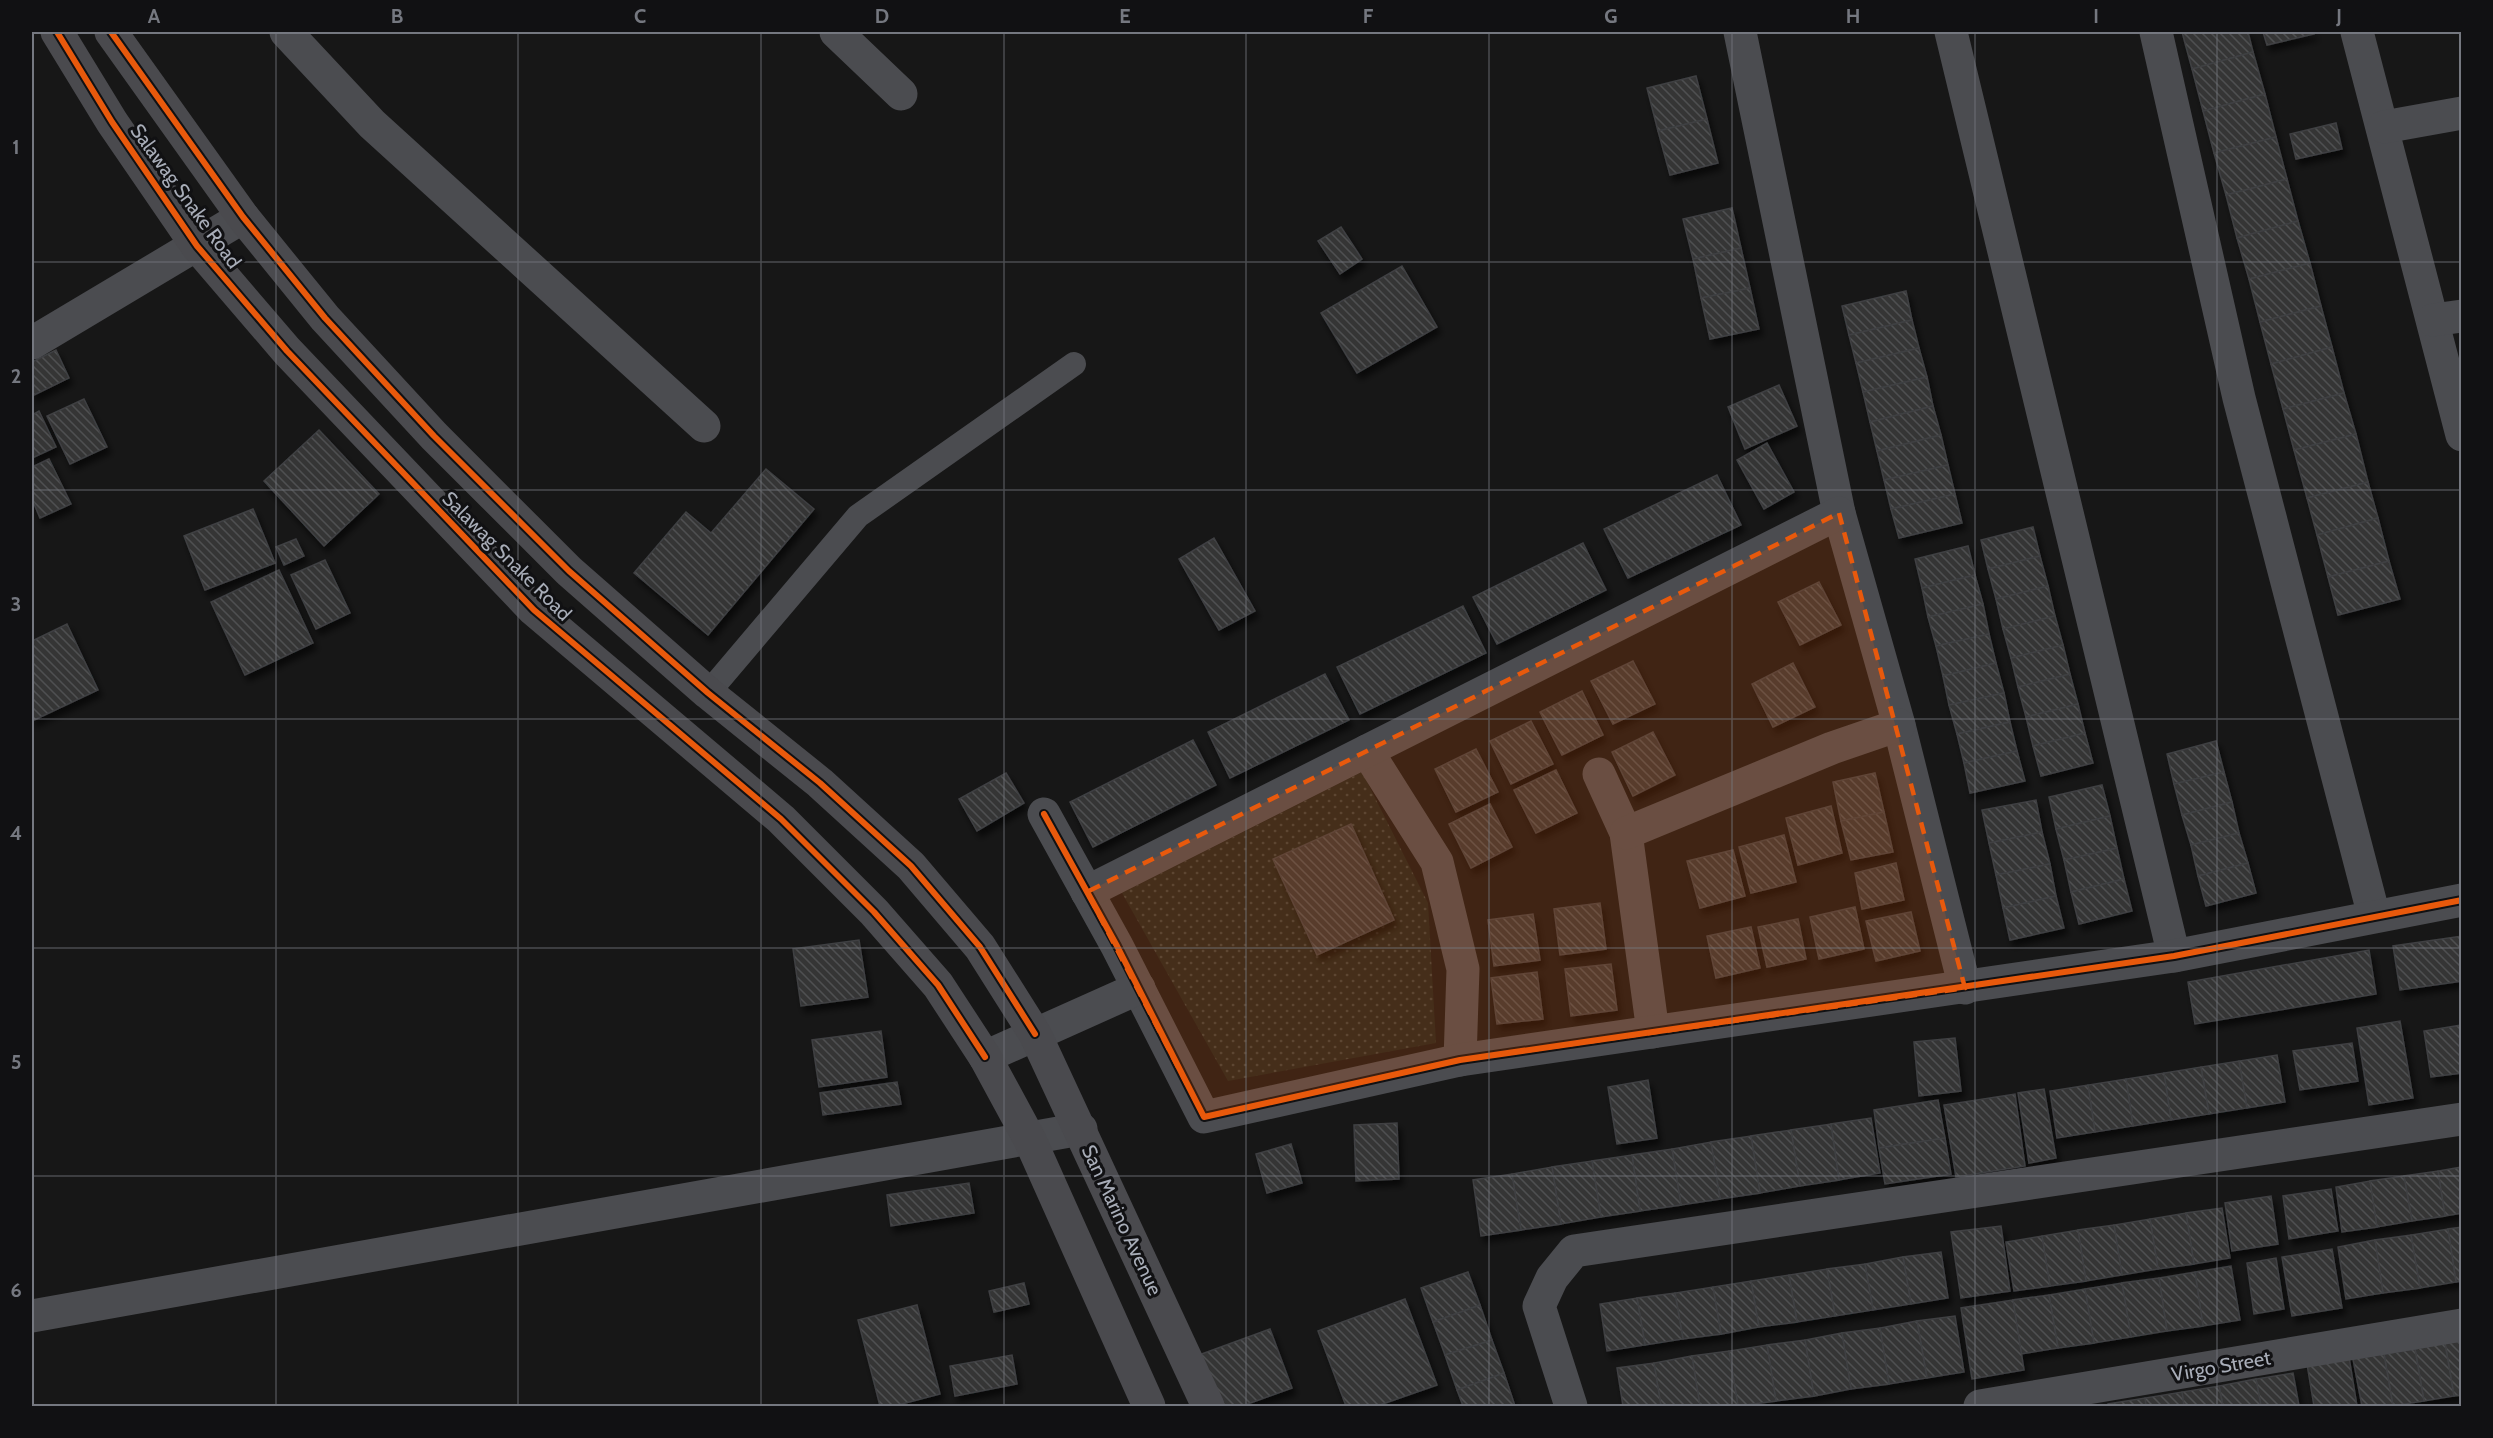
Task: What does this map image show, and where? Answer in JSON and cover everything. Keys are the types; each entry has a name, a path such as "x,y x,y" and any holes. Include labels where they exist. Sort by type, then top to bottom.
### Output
{"main road":[{"name":"Salawag Snake Road","path":"57,32 112,122 196,246 286,351 534,610 781,819 874,912 938,985 985,1057"},
{"name":"Salawag Snake Road","path":"111,32 243,217 325,318 434,436 569,571 708,693 820,783 911,866 980,947 1035,1034"},
{"name":"San Marino Avenue","path":"1035,1034 1208,1407"},
{"path":"985,1057 1030,1140 1149,1407"}],"street":[{"path":"286,32 372,124 704,426"},
{"path":"836,32 901,94"},
{"path":"1740,32 1839,513 1899,725 1965,988"},
{"path":"1951,32 2174,956"},
{"path":"2156,32 2239,398 2374,916"},
{"path":"2357,32 2384,127 2447,318 2462,435"},
{"path":"2384,127 2462,113"},
{"path":"32,343 243,217"},
{"path":"1087,892 1839,513"},
{"path":"1626,833 1832,748 1899,725"},
{"path":"1367,751 1437,862 1463,969 1460,1060"},
{"path":"1599,774 1626,833 1653,1032"},
{"path":"1044,814 1139,988 1204,1117 1460,1060 2174,956 2462,900"},
{"path":"985,1057 1139,988"},
{"path":"1571,1407 1539,1306 1552,1278 1574,1251 2462,1119"},
{"path":"32,1316 1081,1130"},
{"name":"Virgo Street","path":"1980,1407 2462,1325"}],"lane":[{"path":"708,693 858,516 1074,364"}],"highlighted area":[{"path":"1839,513 1965,988 1460,1060 1204,1117 1087,892"}],"shaded area":[{"path":"1362,772 1428,903 1436,1043 1228,1081 1122,893"}],"building":[{"path":"2182,32 2248,32 2253,52 2192,69"},
{"path":"2263,32 2313,32 2314,34 2267,45"},
{"path":"2253,52 2265,94 2203,111 2192,69"},
{"path":"1696,76 1707,119 1658,131 1647,88"},
{"path":"2265,94 2276,137 2214,153 2203,111"},
{"path":"1707,119 1718,163 1670,175 1658,131"},
{"path":"2336,123 2342,149 2296,159 2290,134"},
{"path":"2276,137 2287,179 2226,195 2214,153"},
{"path":"2287,179 2298,221 2237,238 2226,195"},
{"path":"1732,208 1741,248 1693,259 1683,219"},
{"path":"2298,221 2310,263 2249,279 2237,238"},
{"path":"1341,227 1362,259 1340,274 1318,241"},
{"path":"1741,248 1750,288 1701,298 1693,259"},
{"path":"2310,263 2321,306 2260,322 2249,279"},
{"path":"1402,266 1437,327 1357,373 1321,313"},
{"path":"1750,288 1759,329 1710,339 1701,298"},
{"path":"1906,291 1912,320 1849,335 1842,306"},
{"path":"2321,306 2332,347 2271,364 2260,322"},
{"path":"1912,320 1919,348 1856,363 1849,335"},
{"path":"2332,347 2344,393 2283,409 2271,364"},
{"path":"1919,348 1927,377 1863,392 1856,363"},
{"path":"56,350 69,378 32,396 32,362"},
{"path":"1927,377 1933,406 1870,422 1863,392"},
{"path":"1779,385 1797,426 1745,449 1728,407"},
{"path":"2344,393 2356,434 2294,450 2283,409"},
{"path":"84,399 107,447 70,464 47,416"},
{"path":"1933,406 1941,435 1877,451 1870,422"},
{"path":"39,411 56,447 32,458 32,415"},
{"path":"319,430 379,494 324,546 264,481"},
{"path":"2356,434 2368,482 2307,498 2294,450"},
{"path":"1941,435 1948,465 1884,480 1877,451"},
{"path":"1767,443 1794,492 1764,509 1737,460"},
{"path":"49,459 71,504 40,518 32,499 32,467"},
{"path":"1948,465 1955,494 1891,509 1884,480"},
{"path":"766,469 814,509 708,635 634,573 686,512 711,533"},
{"path":"1717,475 1741,525 1628,578 1604,529"},
{"path":"2368,482 2378,518 2317,535 2307,498"},
{"path":"1955,494 1962,523 1899,538 1891,509"},
{"path":"253,509 275,563 205,590 184,536"},
{"path":"2378,518 2389,561 2328,577 2317,535"},
{"path":"2033,527 2040,556 1988,569 1981,540"},
{"path":"1214,538 1255,611 1219,630 1179,559"},
{"path":"296,539 304,556 284,565 276,547"},
{"path":"1583,543 1606,590 1497,644 1473,597"},
{"path":"1968,546 1975,575 1922,588 1915,559"},
{"path":"2040,556 2048,586 1996,599 1988,569"},
{"path":"325,560 350,613 316,629 291,575"},
{"path":"2389,561 2400,599 2338,615 2328,577"},
{"path":"279,570 313,643 245,675 211,602"},
{"path":"1975,575 1983,604 1928,617 1922,588"},
{"path":"1819,582 1841,625 1800,645 1778,602"},
{"path":"2048,586 2055,616 2003,629 1996,599"},
{"path":"1983,604 1989,634 1936,646 1928,617"},
{"path":"1463,606 1486,653 1360,714 1337,667"},
{"path":"2055,616 2063,645 2011,658 2003,629"},
{"path":"67,624 98,690 32,721 32,641"},
{"path":"1989,634 1996,663 1943,676 1936,646"},
{"path":"2063,645 2070,674 2018,687 2011,658"},
{"path":"1633,661 1655,704 1613,724 1591,681"},
{"path":"1793,663 1815,707 1773,727 1752,684"},
{"path":"1996,663 2004,693 1949,705 1943,676"},
{"path":"1325,674 1349,720 1230,778 1208,732"},
{"path":"2070,674 2078,704 2026,717 2018,687"},
{"path":"1582,691 1603,735 1562,755 1540,712"},
{"path":"2004,693 2010,722 1957,734 1949,705"},
{"path":"2078,704 2085,733 2033,746 2026,717"},
{"path":"1531,721 1553,764 1511,784 1490,741"},
{"path":"2010,722 2017,751 1964,763 1957,734"},
{"path":"1653,732 1675,775 1633,796 1612,752"},
{"path":"2085,733 2093,763 2041,776 2033,746"},
{"path":"1193,740 1216,785 1093,847 1070,802"},
{"path":"2216,741 2224,772 2174,784 2167,754"},
{"path":"1476,749 1498,792 1456,812 1435,769"},
{"path":"2017,751 2025,781 1970,793 1964,763"},
{"path":"1556,770 1577,813 1536,833 1514,790"},
{"path":"2224,772 2232,802 2182,815 2174,784"},
{"path":"1006,773 1024,803 977,831 959,799"},
{"path":"1875,773 1884,812 1841,821 1833,782"},
{"path":"2102,785 2110,816 2056,829 2049,797"},
{"path":"2036,800 2042,832 1989,843 1982,810"},
{"path":"2232,802 2239,833 2191,845 2182,815"},
{"path":"1490,804 1512,847 1471,868 1449,824"},
{"path":"1831,806 1842,853 1798,865 1786,818"},
{"path":"1884,812 1893,852 1851,860 1841,821"},
{"path":"2110,816 2117,848 2064,860 2056,829"},
{"path":"1351,824 1394,920 1317,955 1273,859"},
{"path":"2042,832 2050,864 1996,875 1989,843"},
{"path":"2239,833 2248,863 2198,876 2191,845"},
{"path":"1784,835 1796,882 1751,893 1739,847"},
{"path":"2117,848 2124,879 2071,892 2064,860"},
{"path":"1733,850 1745,896 1700,908 1687,861"},
{"path":"1896,863 1904,900 1862,909 1855,873"},
{"path":"2248,863 2256,893 2206,906 2198,876"},
{"path":"2050,864 2056,896 2003,908 1996,875"},
{"path":"2124,879 2132,911 2079,924 2071,892"},
{"path":"2056,896 2064,928 2010,940 2003,908"},
{"path":"1600,903 1606,949 1560,955 1554,909"},
{"path":"1855,907 1864,949 1819,959 1810,917"},
{"path":"1911,912 1920,951 1876,961 1866,921"},
{"path":"1533,914 1540,960 1494,966 1488,920"},
{"path":"1798,919 1806,959 1767,967 1758,927"},
{"path":"1751,927 1760,968 1716,978 1707,936"},
{"path":"2462,936 2462,981 2400,990 2393,946"},
{"path":"859,940 868,997 801,1006 793,949"},
{"path":"2369,950 2376,994 2195,1024 2188,982"},
{"path":"1611,964 1617,1010 1571,1016 1565,969"},
{"path":"1537,972 1543,1019 1497,1024 1491,978"},
{"path":"2400,1021 2413,1098 2369,1105 2357,1028"},
{"path":"2462,1025 2462,1073 2431,1077 2424,1031"},
{"path":"881,1031 887,1077 819,1087 812,1040"},
{"path":"1955,1038 1961,1091 1919,1096 1914,1042"},
{"path":"2352,1043 2358,1081 2300,1090 2293,1051"},
{"path":"2277,1055 2285,1102 2247,1108 2239,1061"},
{"path":"2239,1061 2247,1108 2209,1114 2201,1067"},
{"path":"2201,1067 2209,1114 2171,1120 2164,1073"},
{"path":"2164,1073 2171,1120 2133,1126 2126,1079"},
{"path":"2126,1079 2133,1126 2095,1132 2088,1085"},
{"path":"1648,1080 1657,1138 1617,1144 1608,1087"},
{"path":"897,1082 901,1104 823,1115 820,1093"},
{"path":"2088,1085 2095,1132 2057,1138 2050,1091"},
{"path":"2044,1089 2056,1158 2029,1163 2018,1093"},
{"path":"2015,1094 2025,1166 1956,1177 1944,1105"},
{"path":"1938,1100 1945,1138 1879,1148 1874,1110"},
{"path":"1871,1118 1880,1173 1839,1180 1831,1124"},
{"path":"1397,1123 1399,1179 1356,1181 1354,1125"},
{"path":"1831,1124 1839,1180 1800,1186 1791,1130"},
{"path":"1791,1130 1800,1186 1760,1193 1751,1136"},
{"path":"1751,1136 1760,1193 1720,1199 1711,1142"},
{"path":"1945,1138 1951,1174 1885,1184 1879,1148"},
{"path":"1711,1142 1720,1199 1681,1205 1672,1149"},
{"path":"1291,1144 1302,1183 1267,1193 1256,1154"},
{"path":"1672,1149 1681,1205 1640,1211 1632,1155"},
{"path":"1632,1155 1640,1211 1601,1217 1592,1161"},
{"path":"1592,1161 1601,1217 1561,1224 1552,1167"},
{"path":"1552,1167 1561,1224 1521,1230 1512,1174"},
{"path":"2462,1167 2462,1213 2445,1216 2438,1171"},
{"path":"2438,1171 2445,1216 2412,1221 2404,1176"},
{"path":"1512,1174 1521,1230 1481,1236 1473,1180"},
{"path":"2404,1176 2412,1221 2377,1227 2370,1181"},
{"path":"2370,1181 2377,1227 2342,1232 2336,1187"},
{"path":"969,1183 974,1213 891,1226 887,1195"},
{"path":"2331,1189 2338,1231 2289,1239 2283,1196"},
{"path":"2271,1196 2278,1244 2232,1251 2225,1203"},
{"path":"2222,1208 2230,1258 2194,1264 2186,1213"},
{"path":"2186,1213 2194,1264 2158,1269 2150,1219"},
{"path":"2150,1219 2158,1269 2122,1275 2114,1225"},
{"path":"2114,1225 2122,1275 2086,1281 2078,1230"},
{"path":"2001,1226 2010,1291 1961,1298 1951,1232"},
{"path":"2462,1227 2462,1281 2456,1282 2448,1229"},
{"path":"2448,1229 2456,1282 2420,1288 2411,1235"},
{"path":"2078,1230 2086,1281 2050,1286 2042,1236"},
{"path":"2411,1235 2420,1288 2383,1293 2375,1240"},
{"path":"2042,1236 2050,1286 2014,1291 2006,1242"},
{"path":"2375,1240 2383,1293 2346,1299 2338,1247"},
{"path":"2332,1249 2342,1308 2292,1316 2282,1257"},
{"path":"1941,1252 1948,1298 1911,1304 1903,1257"},
{"path":"1903,1257 1911,1304 1873,1310 1865,1264"},
{"path":"2276,1258 2284,1309 2254,1314 2247,1263"},
{"path":"1865,1264 1873,1310 1835,1316 1827,1269"},
{"path":"2231,1266 2240,1320 2203,1326 2195,1272"},
{"path":"1827,1269 1835,1316 1797,1322 1789,1275"},
{"path":"1468,1272 1480,1305 1433,1322 1421,1288"},
{"path":"2195,1272 2203,1326 2167,1331 2159,1278"},
{"path":"1789,1275 1797,1322 1759,1327 1751,1281"},
{"path":"2159,1278 2167,1331 2131,1337 2122,1283"},
{"path":"1751,1281 1759,1327 1721,1334 1713,1287"},
{"path":"1024,1283 1029,1304 994,1312 989,1291"},
{"path":"2122,1283 2131,1337 2094,1343 2085,1289"},
{"path":"1713,1287 1721,1334 1683,1339 1675,1293"},
{"path":"2085,1289 2094,1343 2058,1348 2049,1295"},
{"path":"1675,1293 1683,1339 1645,1345 1637,1298"},
{"path":"2049,1295 2058,1348 2021,1354 2013,1300"},
{"path":"1637,1298 1645,1345 1607,1351 1600,1304"},
{"path":"1405,1299 1437,1385 1377,1406 1346,1406 1318,1331"},
{"path":"2013,1300 2024,1370 1972,1379 1961,1308"},
{"path":"917,1305 940,1394 894,1406 880,1406 858,1320"},
{"path":"1480,1305 1492,1340 1445,1355 1433,1322"},
{"path":"1955,1316 1964,1372 1927,1378 1917,1321"},
{"path":"1917,1321 1927,1378 1889,1384 1880,1328"},
{"path":"1880,1328 1889,1384 1851,1389 1842,1333"},
{"path":"1270,1329 1292,1388 1242,1406 1206,1406 1188,1359"},
{"path":"1842,1333 1851,1389 1814,1396 1805,1340"},
{"path":"1492,1340 1504,1373 1457,1390 1445,1355"},
{"path":"1805,1340 1814,1396 1776,1401 1767,1345"},
{"path":"2462,1341 2462,1395 2454,1396 2445,1343"},
{"path":"2445,1343 2454,1396 2424,1401 2415,1349"},
{"path":"1767,1345 1776,1401 1738,1406 1729,1351"},
{"path":"2415,1349 2424,1401 2393,1406 2384,1354"},
{"path":"1729,1351 1738,1406 1700,1406 1692,1356"},
{"path":"2348,1351 2357,1406 2314,1406 2306,1358"},
{"path":"2384,1354 2393,1406 2362,1406 2353,1359"},
{"path":"1012,1355 1017,1384 955,1396 950,1366"},
{"path":"1692,1356 1700,1406 1661,1406 1654,1363"},
{"path":"1654,1363 1661,1406 1623,1406 1617,1368"},
{"path":"1504,1373 1515,1406 1463,1406 1457,1390"},
{"path":"2293,1373 2299,1406 2261,1406 2256,1379"},
{"path":"2256,1379 2261,1406 2223,1406 2219,1386"},
{"path":"2219,1386 2223,1406 2184,1406 2182,1392"},
{"path":"2182,1392 2184,1406 2146,1406 2145,1398"},
{"path":"2145,1398 2146,1406 2108,1406 2108,1404"}],"cycle path":[{"path":"57,32 112,122 197,246 287,351 534,610 781,819 874,912 938,985 985,1057"},
{"path":"111,32 243,217 325,318 434,436 569,571 708,693 820,783 911,866 980,947 1035,1034"},
{"path":"1044,814 1117,946 1204,1117 1460,1060 2174,956 2462,900"}]}
